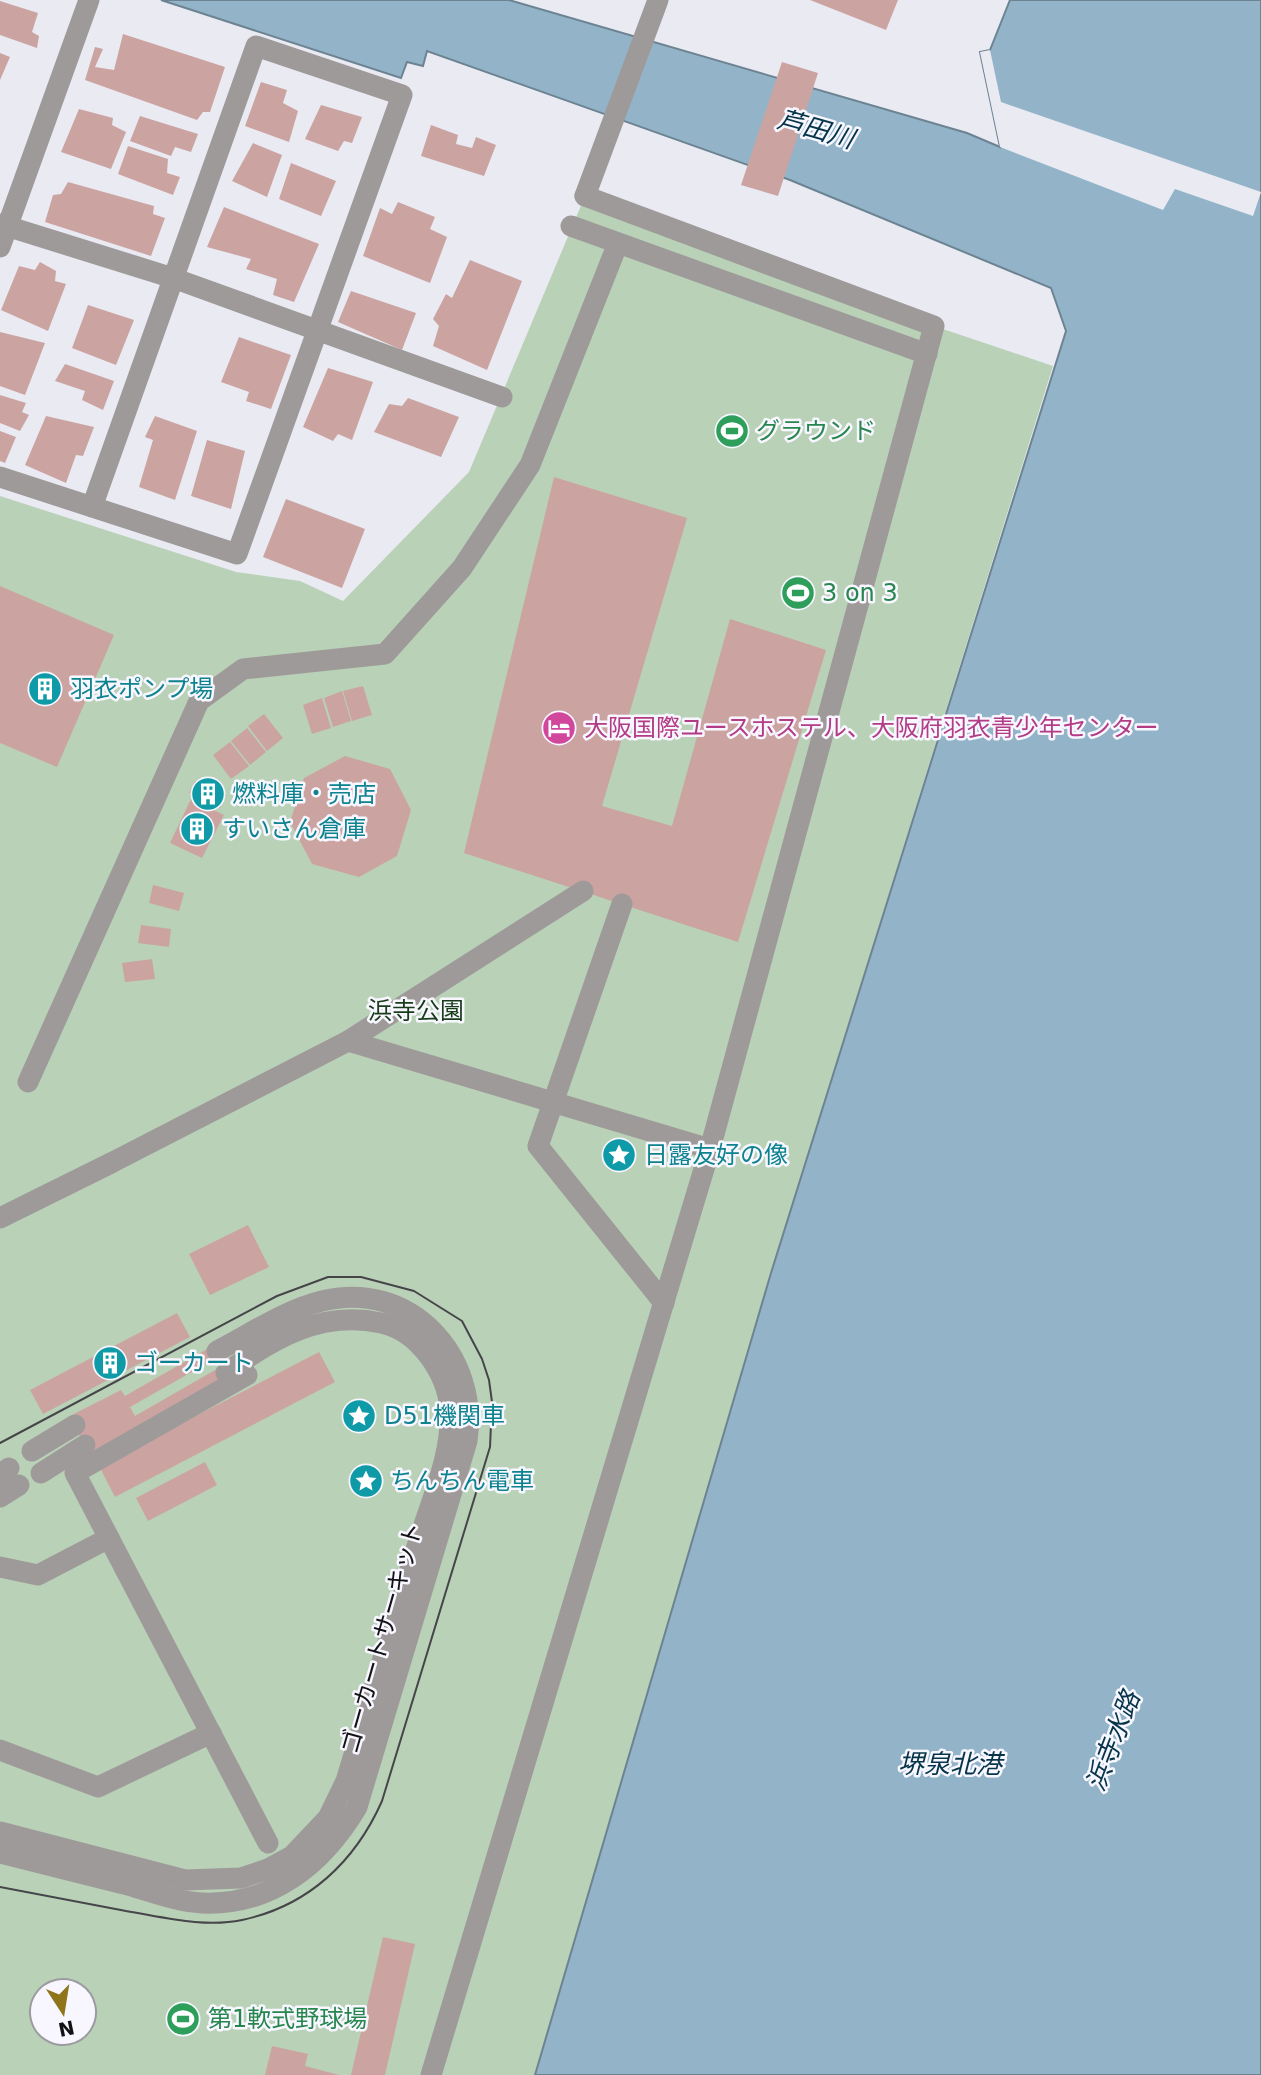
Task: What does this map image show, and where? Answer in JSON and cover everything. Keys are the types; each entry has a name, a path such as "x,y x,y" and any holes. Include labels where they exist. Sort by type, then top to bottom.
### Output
{"street":[{"path":"89,0 2,233 173,278 502,397"},
{"path":"431,2075 710,1149 934,326 586,197 658,0"},
{"path":"0,477 92,507 237,554 402,94 256,47 92,507"},
{"path":"571,226 927,354"},
{"path":"28,1082 199,701 243,669 385,654 462,568 530,465 618,243"},
{"path":"0,1218 348,1041 583,891"},
{"path":"622,904 538,1146 664,1303"},
{"path":"348,1041 710,1149"},
{"name":"ゴーカートサーキット","path":"0,1853 201,1903 247,1899 270,1891 312,1865 339,1835 357,1807 465,1452 469,1429 463,1377 444,1342 424,1323 399,1307 357,1298 324,1300 301,1308 217,1351"},
{"path":"268,1843 75,1473 346,1318"},
{"name":"ゴーカートサーキット","path":"0,1832 185,1880 221,1880 268,1869 292,1856 328,1818 349,1769 441,1467 450,1421 447,1395 432,1359 412,1338 387,1325 346,1318 312,1324 226,1373"},
{"path":"32,1451 75,1425"},
{"path":"41,1473 85,1446"},
{"path":"0,1497 9,1476"},
{"path":"0,1567 38,1575 109,1538"},
{"path":"0,1750 98,1787 211,1733"}],"green space":[{"name":"浜寺公園","path":"585,196 934,326 1053,366 771,1273 535,2075 0,2075 0,496 236,572 300,581 343,601 469,472"}],"water":[{"name":"堺泉北港","path":"161,0 509,0 967,133 1000,147 980,52 990,50 1010,0 1261,0 1261,2075 535,2075 771,1273 1066,331 1051,288 790,180 427,51 423,66 407,62 401,78"}],"pier":[{"path":"990,50 1001,102 1261,192 1253,216 1175,189 1163,210 1000,147 980,52"}],"building":[{"path":"810,0 898,0 886,30"},
{"path":"0,1 38,13 32,32 39,36 37,48 0,35"},
{"path":"123,34 225,67 210,112 203,112 197,120 85,80 95,47 103,49 95,67 114,70"},
{"path":"0,53 10,57 0,80"},
{"path":"782,62 818,73 778,196 741,185"},
{"path":"261,82 287,90 283,103 298,111 289,142 245,126"},
{"path":"321,105 362,117 352,143 344,141 338,151 305,139"},
{"path":"79,109 113,118 112,125 126,132 111,169 61,152"},
{"path":"140,116 198,134 191,152 175,147 171,156 130,141"},
{"path":"431,125 458,135 456,144 472,148 476,137 496,145 484,176 421,156"},
{"path":"253,143 282,155 267,197 232,181"},
{"path":"128,146 168,159 167,173 180,177 173,195 118,174"},
{"path":"291,163 336,181 321,216 279,199"},
{"path":"68,182 154,206 153,214 165,218 151,256 45,222 53,195 61,194"},
{"path":"398,202 435,217 430,229 447,237 430,283 363,256 380,208 392,214"},
{"path":"224,207 319,244 294,302 273,295 277,279 246,269 251,259 207,247"},
{"path":"470,260 522,281 487,370 433,346 439,326 433,319 446,294 452,298"},
{"path":"40,262 56,271 55,281 66,284 48,331 1,310 19,266 35,270"},
{"path":"351,291 416,313 402,350 338,322"},
{"path":"88,305 134,320 116,365 72,348"},
{"path":"0,332 45,343 25,395 0,386"},
{"path":"239,337 291,355 271,409 246,401 249,392 221,382"},
{"path":"65,364 114,381 103,410 82,400 85,391 55,381"},
{"path":"328,368 373,382 352,440 338,434 333,441 303,427"},
{"path":"0,395 26,403 22,412 29,415 20,431 0,423"},
{"path":"408,398 459,417 441,457 374,432 389,404 402,406"},
{"path":"46,416 94,427 83,456 76,455 66,483 25,465"},
{"path":"155,416 197,431 175,500 139,487 153,440 145,437"},
{"path":"0,431 16,437 5,463 0,461"},
{"path":"207,440 245,451 231,509 191,496"},
{"name":"大阪国際ユースホステル、大阪府羽衣青少年センター","path":"554,477 687,518 602,806 672,826 730,619 826,650 738,942 464,853"},
{"path":"286,499 365,529 342,588 263,557"},
{"name":"羽衣ポンプ場","path":"0,586 114,635 57,767 0,743"},
{"path":"363,686 372,715 352,721 343,691"},
{"path":"342,691 351,721 333,727 324,698"},
{"path":"322,698 331,728 312,734 303,705"},
{"path":"264,714 283,738 267,751 248,726"},
{"path":"247,728 266,752 250,765 231,741"},
{"path":"230,742 249,766 231,779 213,755"},
{"path":"345,756 390,769 411,810 397,856 359,877 312,864 290,822 304,778"},
{"name":"燃料庫・売店","path":"195,781 226,795 220,808 189,793"},
{"name":"すいさん倉庫","path":"191,799 224,815 202,858 170,843"},
{"path":"153,885 184,893 179,911 149,903"},
{"path":"141,925 171,929 169,947 138,943"},
{"path":"152,959 155,979 125,982 122,963"},
{"path":"248,1225 269,1267 210,1295 189,1254"},
{"name":"ゴーカート","path":"177,1313 190,1337 43,1414 30,1390"},
{"path":"214,1345 220,1356 130,1407 135,1416 222,1366 228,1378 89,1455 70,1416 121,1390 125,1396"},
{"path":"319,1352 335,1382 115,1497 99,1466"},
{"path":"205,1462 217,1485 148,1521 136,1498"},
{"path":"383,1937 415,1944 385,2075 351,2075"},
{"path":"272,2046 308,2054 305,2066 339,2075 265,2075"}],"tram line":[{"path":"0,1443 277,1296 328,1277 361,1277 414,1291 462,1321 482,1359 492,1402 490,1447 382,1801 358,1843 327,1878 288,1904 266,1913 242,1920 213,1923 169,1919 0,1887"}],"place":[{"name":"グラウンド","path":"732,431"},
{"name":"3 on 3","path":"798,593"},
{"name":"羽衣ポンプ場","path":"45,689"},
{"name":"大阪国際ユースホステル、大阪府羽衣青少年センター","path":"559,728"},
{"name":"燃料庫・売店","path":"208,794"},
{"name":"すいさん倉庫","path":"197,829"},
{"name":"日露友好の像","path":"619,1155"},
{"name":"ゴーカート","path":"110,1363"},
{"name":"D51機関車","path":"359,1416"},
{"name":"ちんちん電車","path":"366,1481"},
{"name":"第1軟式野球場","path":"183,2019"}],"water label":[{"name":"芦田川","path":"816,129"},
{"name":"浜寺水路","path":"1113,1741"}]}
